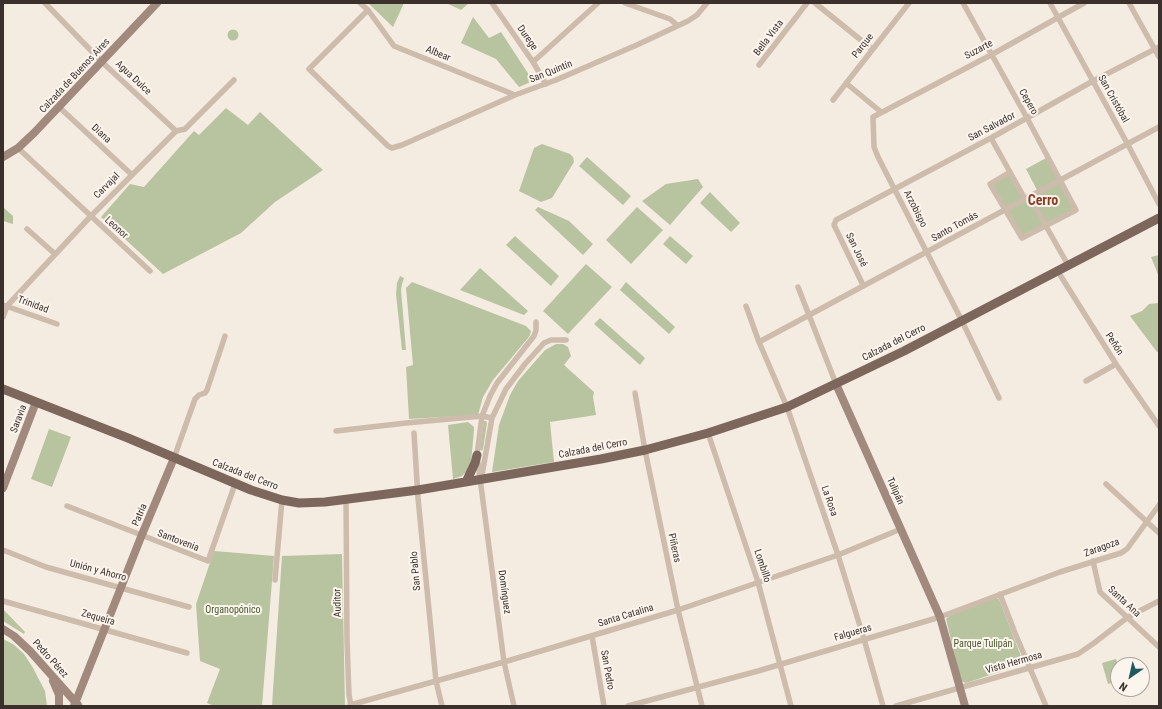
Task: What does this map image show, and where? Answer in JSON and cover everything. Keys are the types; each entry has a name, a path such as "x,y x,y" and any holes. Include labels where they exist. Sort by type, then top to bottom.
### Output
{"main road":[{"name":"Calzada del Cerro","path":"3,389 235,484 282,500 308,503 325,502 418,490 601,459 645,450 708,433 787,407 904,351 1159,218"},
{"path":"466,482 477,455"}],"street":[{"name":"Agua Dulce","path":"45,3 102,62 176,130"},
{"name":"Calzada de Buenos Aires","path":"3,158 18,148 59,107 157,3"},
{"name":"Albear","path":"360,3 368,10 394,46 515,95"},
{"name":"Durege","path":"492,3 533,62 546,84"},
{"path":"533,62 598,3"},
{"path":"627,3 670,19 677,25"},
{"name":"San Quintín","path":"368,10 309,69 388,146 395,148 515,95 546,84 677,25 697,15 707,3"},
{"name":"Bella Vista","path":"760,65 807,3"},
{"path":"815,3 872,49"},
{"name":"Parque","path":"832,100 909,3"},
{"name":"Cepero","path":"963,3 1076,210 1046,226"},
{"name":"San Cristóbal","path":"1050,3 1159,204"},
{"name":"Suzarte","path":"881,112 991,55 1084,3"},
{"path":"1129,3 1157,48 1159,57"},
{"name":"San Salvador","path":"834,223 836,220 1157,48"},
{"name":"Carvajal","path":"3,317 5,305 90,216 176,130 186,129 234,80"},
{"path":"846,84 881,112"},
{"name":"Diana","path":"59,107 131,174"},
{"name":"Arzobispo","path":"881,112 873,117 874,147 878,157 962,321 999,398"},
{"name":"Santo Tomás","path":"759,342 1159,127"},
{"path":"991,138 1010,172 1046,226 1068,265"},
{"name":"Leonor","path":"18,148 150,271"},
{"path":"1010,172 990,184 1022,238 1046,226"},
{"name":"San José","path":"834,223 863,285"},
{"path":"27,229 55,254"},
{"name":"Peñón","path":"1057,270 1116,364 1159,426"},
{"name":"Tulipán","path":"798,287 836,384 940,617 965,706"},
{"name":"Trinidad","path":"5,305 57,324"},
{"name":"La Rosa","path":"746,306 759,342 787,407 838,555 883,706"},
{"name":"Domínguez","path":"514,706 504,662 477,455 482,416 490,396 497,383 534,336 536,322"},
{"name":"Patria","path":"76,705 104,629 174,458 195,399 207,390 225,336"},
{"name":"Domínguez","path":"481,480 492,418 503,394 514,378 544,343 551,340 566,340"},
{"path":"1086,381 1116,364"},
{"name":"Piñeras","path":"635,393 645,450 678,610 702,706"},
{"name":"Saravia","path":"4,484 36,402"},
{"path":"336,431 482,416 492,418"},
{"name":"San Pablo","path":"414,433 436,681 442,706"},
{"name":"Lombillo","path":"708,433 758,582 791,706"},
{"name":"Santovenia","path":"67,506 208,561 235,484"},
{"path":"1106,484 1159,533"},
{"name":"Auditor","path":"346,499 347,647 350,705"},
{"path":"275,580 282,500"},
{"name":"Zaragoza","path":"1078,566 1121,553 1125,550 1159,505"},
{"name":"Santa Catalina","path":"350,705 504,662 678,610 838,555 901,529"},
{"name":"Unión y Ahorro","path":"3,550 46,567 122,587 189,607"},
{"name":"Santa Ana","path":"1093,561 1100,592 1159,648"},
{"name":"Falgueras","path":"628,706 780,664 940,617 1078,566"},
{"path":"1000,594 1029,668 1046,706"},
{"name":"Zequeira","path":"3,601 187,653"},
{"name":"Vista Hermosa","path":"896,706 1078,654 1128,617 1159,601"},
{"name":"Pedro Pérez","path":"3,630 9,632 22,643 46,668 76,705"},
{"name":"San Pedro","path":"592,636 604,706"},
{"path":"46,668 58,692 59,705"},
{"path":"59,705 63,694 68,694"}],"green space":[{"path":"368,3 404,3 393,27"},
{"path":"446,3 469,3 461,10"},
{"path":"473,17 489,38 501,32 533,81 519,87 496,59 461,43"},
{"path":"233,29 237,31 239,35 237,39 233,41 229,39 227,35 229,31"},
{"path":"226,108 248,125 260,112 323,170 275,202 241,233 163,274 101,217 130,184 144,187 194,131 199,135"},
{"path":"542,144 570,154 573,157 574,162 552,198 541,202 519,191 534,148"},
{"path":"587,157 631,196 623,205 579,166"},
{"path":"1046,158 1074,209 1023,236 992,184 1009,175 1022,198 1037,190 1026,169"},
{"path":"698,179 703,187 670,225 642,201 666,184"},
{"path":"710,192 740,223 731,232 700,203"},
{"path":"3,207 13,216 13,224 3,221"},
{"path":"538,207 569,221 593,244 583,255 535,210"},
{"path":"637,207 663,230 631,264 606,240"},
{"path":"515,236 559,276 551,286 506,245"},
{"path":"670,236 693,256 686,264 663,244"},
{"path":"1159,255 1159,277 1151,257"},
{"path":"586,264 612,287 568,334 543,311"},
{"path":"480,268 528,311 524,315 460,290"},
{"path":"400,276 404,278 401,290 406,350 402,350 396,294 397,283"},
{"path":"412,282 526,326 531,331 528,338 493,380 483,397 478,415 409,419 406,367 413,365 406,288"},
{"path":"626,282 675,327 669,334 620,290"},
{"path":"1159,303 1159,352 1157,352 1130,316 1142,311 1149,304"},
{"path":"600,318 645,358 640,365 594,324"},
{"path":"556,344 563,344 568,347 571,356 564,365 594,392 593,397 596,415 550,422 554,462 492,472 499,425 510,395 518,381 545,350"},
{"path":"484,421 487,423 482,451 480,449"},
{"path":"468,422 474,427 471,463 467,471 462,476 453,479 448,425"},
{"path":"49,429 71,437 52,487 31,479"},
{"name":"Organopónico","path":"214,551 274,556 262,706 214,706 207,703 220,669 200,661 196,604"},
{"path":"342,554 345,706 272,706 282,556"},
{"name":"Parque Tulipán","path":"995,598 999,599 1022,659 1020,665 966,683 961,681 946,619 949,616"},
{"path":"3,609 25,632 24,634 3,621"},
{"path":"3,639 13,644 24,654 45,691 47,706 3,706"},
{"path":"1110,661 1110,683 1108,684 1102,663"}],"district":[{"name":"Cerro","path":"1043,201"}]}
